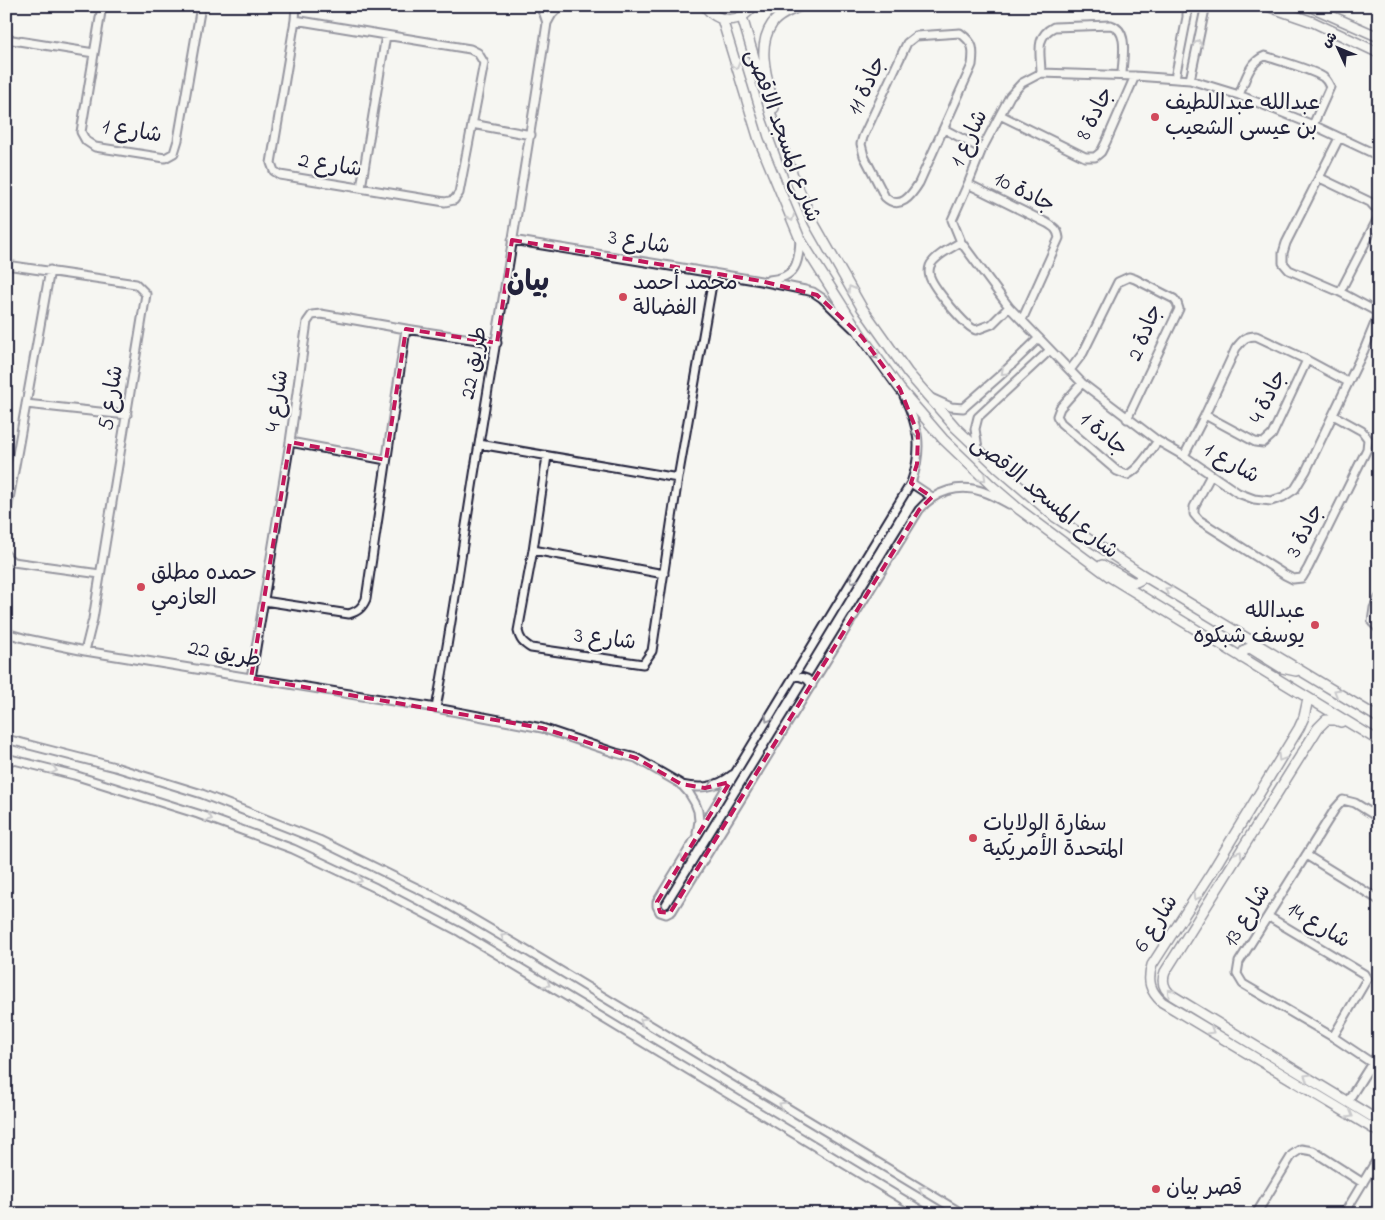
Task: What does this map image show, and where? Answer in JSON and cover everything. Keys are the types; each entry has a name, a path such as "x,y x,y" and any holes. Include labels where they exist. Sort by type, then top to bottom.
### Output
{"main road":[{"path":"697,6 707,9 722,19 742,17 753,6"},
{"path":"782,145 764,51 766,37 772,24 786,12 801,6"},
{"path":"1268,6 1379,46"},
{"path":"1309,6 1379,37"},
{"name":"شارع المسجد الاقصى","path":"742,17 772,118 795,182 813,222 862,308 908,373 956,428 998,468 1055,517 1142,574 1379,718"},
{"name":"شارع المسجد الاقصى","path":"722,19 759,140 800,239 862,337 900,389 943,440 1020,510 1094,565 1379,741"},
{"path":"1313,22 1379,53"},
{"path":"777,184 778,180 784,175 788,175 795,182"},
{"path":"1094,565 1102,565 1132,582 1140,580 1142,574"},
{"path":"1242,658 1243,652 1250,648 1282,668 1304,672"},
{"name":"شارع 6","path":"1308,698 1304,717 1291,740 1210,875 1152,965 1150,984 1155,996 1162,1002 1379,1132"},
{"name":"شارع 6","path":"1355,727 1335,720 1326,720 1318,728 1164,975 1164,987 1173,996 1379,1121"},
{"path":"1291,740 1305,748"},
{"path":"1192,1020 1198,1011"}],"street":[{"name":"شارع 1","path":"102,6 81,132 86,141 95,147 165,158 174,153 178,140 202,6"},
{"name":"شارع 2","path":"296,6 296,20 271,163 274,170 280,175 445,202 454,200 458,193 484,63 478,53 470,49 296,20"},
{"path":"539,6 547,23"},
{"name":"طريق 22","path":"436,708 497,343 512,240 531,135 547,23 560,6"},
{"path":"1174,78 1188,17 1187,6"},
{"path":"1190,80 1205,8 1207,6"},
{"path":"1122,75 1124,37 1116,27 1111,25 1054,27 1046,31 1040,40 1041,73 1122,75 1190,80 1239,95 1314,125 1376,155 1379,144"},
{"name":"جادة 11","path":"960,33 971,42 972,65 944,129 914,192 900,203 889,201 885,197 864,156 861,144 863,136 907,43 916,36 960,33"},
{"path":"361,188 386,35"},
{"path":"6,39 94,53"},
{"path":"1239,95 1251,66 1259,58 1265,56 1314,73 1323,77 1330,87 1314,125"},
{"name":"شارع 1","path":"1041,73 1022,83 1010,96 982,149 952,220 961,242 1009,307 1082,383 1158,441 1184,456 1238,493 1254,499 1271,501 1283,497 1295,489 1306,471 1364,350 1379,313"},
{"name":"جادة 8","path":"1000,115 1085,157 1095,157 1101,152 1106,142 1135,76"},
{"path":"472,124 531,135"},
{"path":"944,129 982,149"},
{"path":"1339,138 1286,243 1283,263 1290,270 1340,292 1379,313"},
{"path":"1320,178 1370,202 1378,212 1378,218 1340,292"},
{"name":"جادة 10","path":"968,184 1055,227 1058,233 1059,238 1022,320"},
{"name":"شارع 3","path":"761,281 776,280 791,273 798,262 800,239"},
{"name":"شارع 3","path":"512,240 805,290 818,294 862,337"},
{"path":"961,242 938,258 930,267 931,279 944,298 968,326 976,330 992,324 1009,307"},
{"name":"شارع 5","path":"6,264 136,284 146,294 93,619 85,651"},
{"path":"6,516 50,270"},
{"name":"شارع 3","path":"548,456 518,631 520,640 531,648 643,664 652,651 678,478 714,273"},
{"name":"جادة 2","path":"1070,370 1083,353 1118,282 1129,277 1174,299 1179,309 1128,418"},
{"name":"شارع 4","path":"251,678 290,442 307,322 312,315 321,314 497,343"},
{"path":"264,601 349,614 358,611 363,605 366,599 406,329"},
{"name":"جادة 4","path":"1184,456 1236,348 1249,336 1256,336 1348,382"},
{"path":"929,397 951,408 962,408 1004,372 1039,338"},
{"path":"978,448 975,429 978,417 1050,350"},
{"name":"جادة 4","path":"1205,415 1254,442 1263,443 1272,435 1307,360"},
{"name":"جادة 1","path":"1082,383 1060,408 1057,416 1061,423 1117,471 1127,475 1131,473 1158,441"},
{"path":"900,389 918,434 917,464 911,483 658,902 657,909 663,914 670,914 672,911 919,510 932,497 949,490 958,489 976,489 1020,510"},
{"path":"26,404 127,415"},
{"name":"جادة 3","path":"1212,476 1194,507 1194,514 1200,520 1285,575 1293,579 1302,578 1367,449 1368,439 1362,431 1333,415"},
{"path":"290,442 386,460"},
{"path":"479,444 678,478"},
{"path":"911,483 932,497"},
{"path":"533,550 664,574"},
{"path":"6,555 13,562 100,574"},
{"path":"1379,598 1374,608 1372,622 1379,629"},
{"name":"طريق 22","path":"6,634 85,651 436,708 542,728 636,758 681,784 696,788 713,786 725,781 738,769"},
{"path":"795,675 806,678 812,685"},
{"path":"6,739 115,767 202,794 319,840 439,899 963,1214"},
{"path":"6,758 74,775 198,814 293,849 376,888 460,932 927,1214"},
{"name":"طريق 22","path":"681,784 692,797 698,812 699,821 694,842"},
{"name":"شارع 13","path":"1372,1063 1333,1037 1243,984 1237,974 1239,962 1269,917 1335,808 1343,800 1355,803 1379,818"},
{"path":"1306,855 1379,900"},
{"name":"شارع 14","path":"1269,917 1364,974 1367,979 1333,1037"},
{"path":"1348,1101 1379,1052"},
{"path":"1256,1214 1292,1155 1301,1149 1313,1152 1362,1183"},
{"path":"1344,1214 1378,1155"}],"highlighted area":[{"path":"512,240 761,281 817,295 862,337 900,389 918,434 917,464 911,483 932,497 919,510 670,913 660,912 657,902 730,782 705,788 681,784 636,758 542,728 251,678 290,442 386,460 406,329 497,343"}],"place":[{"name":"عبدالله عبداللطيف بن عيسى الشعيب","path":"1155,117"},
{"name":"محمد أحمد الفضالة","path":"623,297"},
{"name":"حمده مطلق العازمي","path":"141,587"},
{"name":"عبدالله يوسف شبكوه","path":"1315,625"},
{"name":"سفارة الولايات المتحدة الأمريكية","path":"973,838"},
{"name":"قصر بيان","path":"1156,1189"}],"district":[{"name":"بيان","path":"528,283"}]}
